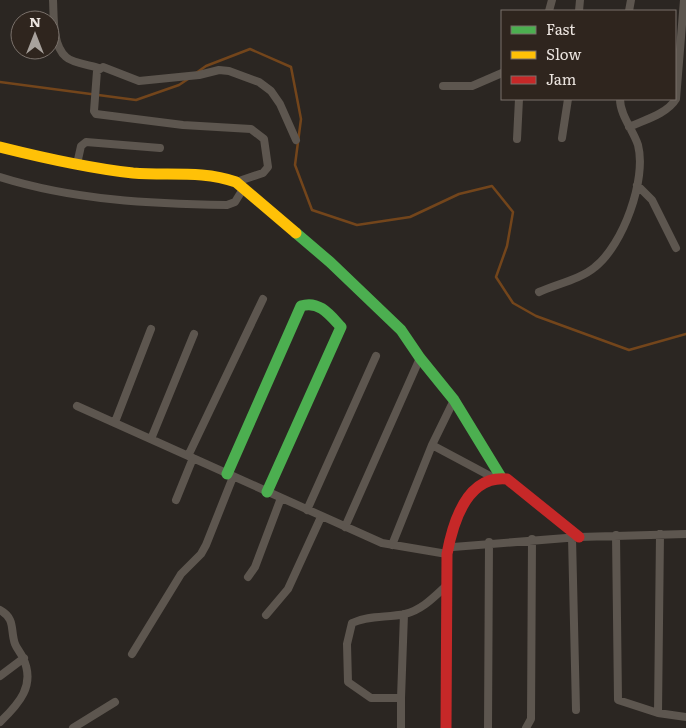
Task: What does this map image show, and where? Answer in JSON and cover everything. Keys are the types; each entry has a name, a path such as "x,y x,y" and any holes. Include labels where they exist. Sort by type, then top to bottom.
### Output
{"street":[{"path":"53,0 57,42 66,58 98,69 103,67 139,81 199,75 219,70 236,73 259,82 271,91 288,117 296,140"},
{"path":"676,99 684,0"},
{"path":"0,177 63,191 167,204 227,205 235,202 239,186 268,167 264,139 251,129 183,125 102,116 94,111 98,69"},
{"path":"443,86 472,86 501,73"},
{"path":"516,139 519,100"},
{"path":"562,138 568,100"},
{"path":"540,292 595,267 622,231 632,207 637,185 638,145 629,128 620,100"},
{"path":"629,128 665,110 675,100"},
{"path":"77,164 81,146 86,142 160,148"},
{"path":"0,147 77,164 135,173 228,178 366,294 400,330 454,400 497,477"},
{"path":"637,185 652,200 676,248"},
{"path":"176,500 190,457 262,299"},
{"path":"132,654 181,574 201,554 206,545 230,475 301,306 310,303 317,306 341,327 267,492"},
{"path":"115,422 151,329"},
{"path":"150,439 194,334"},
{"path":"308,510 376,356"},
{"path":"344,528 420,358"},
{"path":"392,545 432,445 454,400"},
{"path":"77,406 344,528 392,545 448,549 489,542 532,539 686,534"},
{"path":"432,445 519,487 575,537 576,710"},
{"path":"446,728 446,586 448,549 467,500 483,480 497,477"},
{"path":"248,577 254,567 281,498"},
{"path":"266,615 288,589 321,517"},
{"path":"658,713 660,534"},
{"path":"616,536 618,700 658,713 686,718"},
{"path":"526,728 531,719 532,539"},
{"path":"488,728 489,542"},
{"path":"401,698 371,698 351,685 347,678 347,644 352,623 386,615 404,614 428,603 446,586"},
{"path":"0,610 12,622 14,643 24,658 28,673 26,691 19,705 0,722"},
{"path":"401,728 404,614"},
{"path":"0,676 24,658"},
{"path":"73,728 115,702"}],"waterway":[{"path":"196,73 206,66 250,49 291,67 301,119 295,165 312,210 357,225 410,217 459,194 492,186 513,212 507,246 496,277 513,303 536,316 629,350 686,334"},
{"path":"0,82 136,100 179,85 188,79"}],"traffic: fast":[{"path":"296,233 330,262 401,330 420,358 454,400 501,477"},
{"path":"227,474 301,306 313,305 319,307 341,327 267,492"}],"traffic: slow":[{"path":"0,147 116,171 223,178 236,182 296,233"}],"traffic: jam":[{"path":"446,728 447,554 453,528 464,503 482,485 493,480 507,479 579,537"}]}
